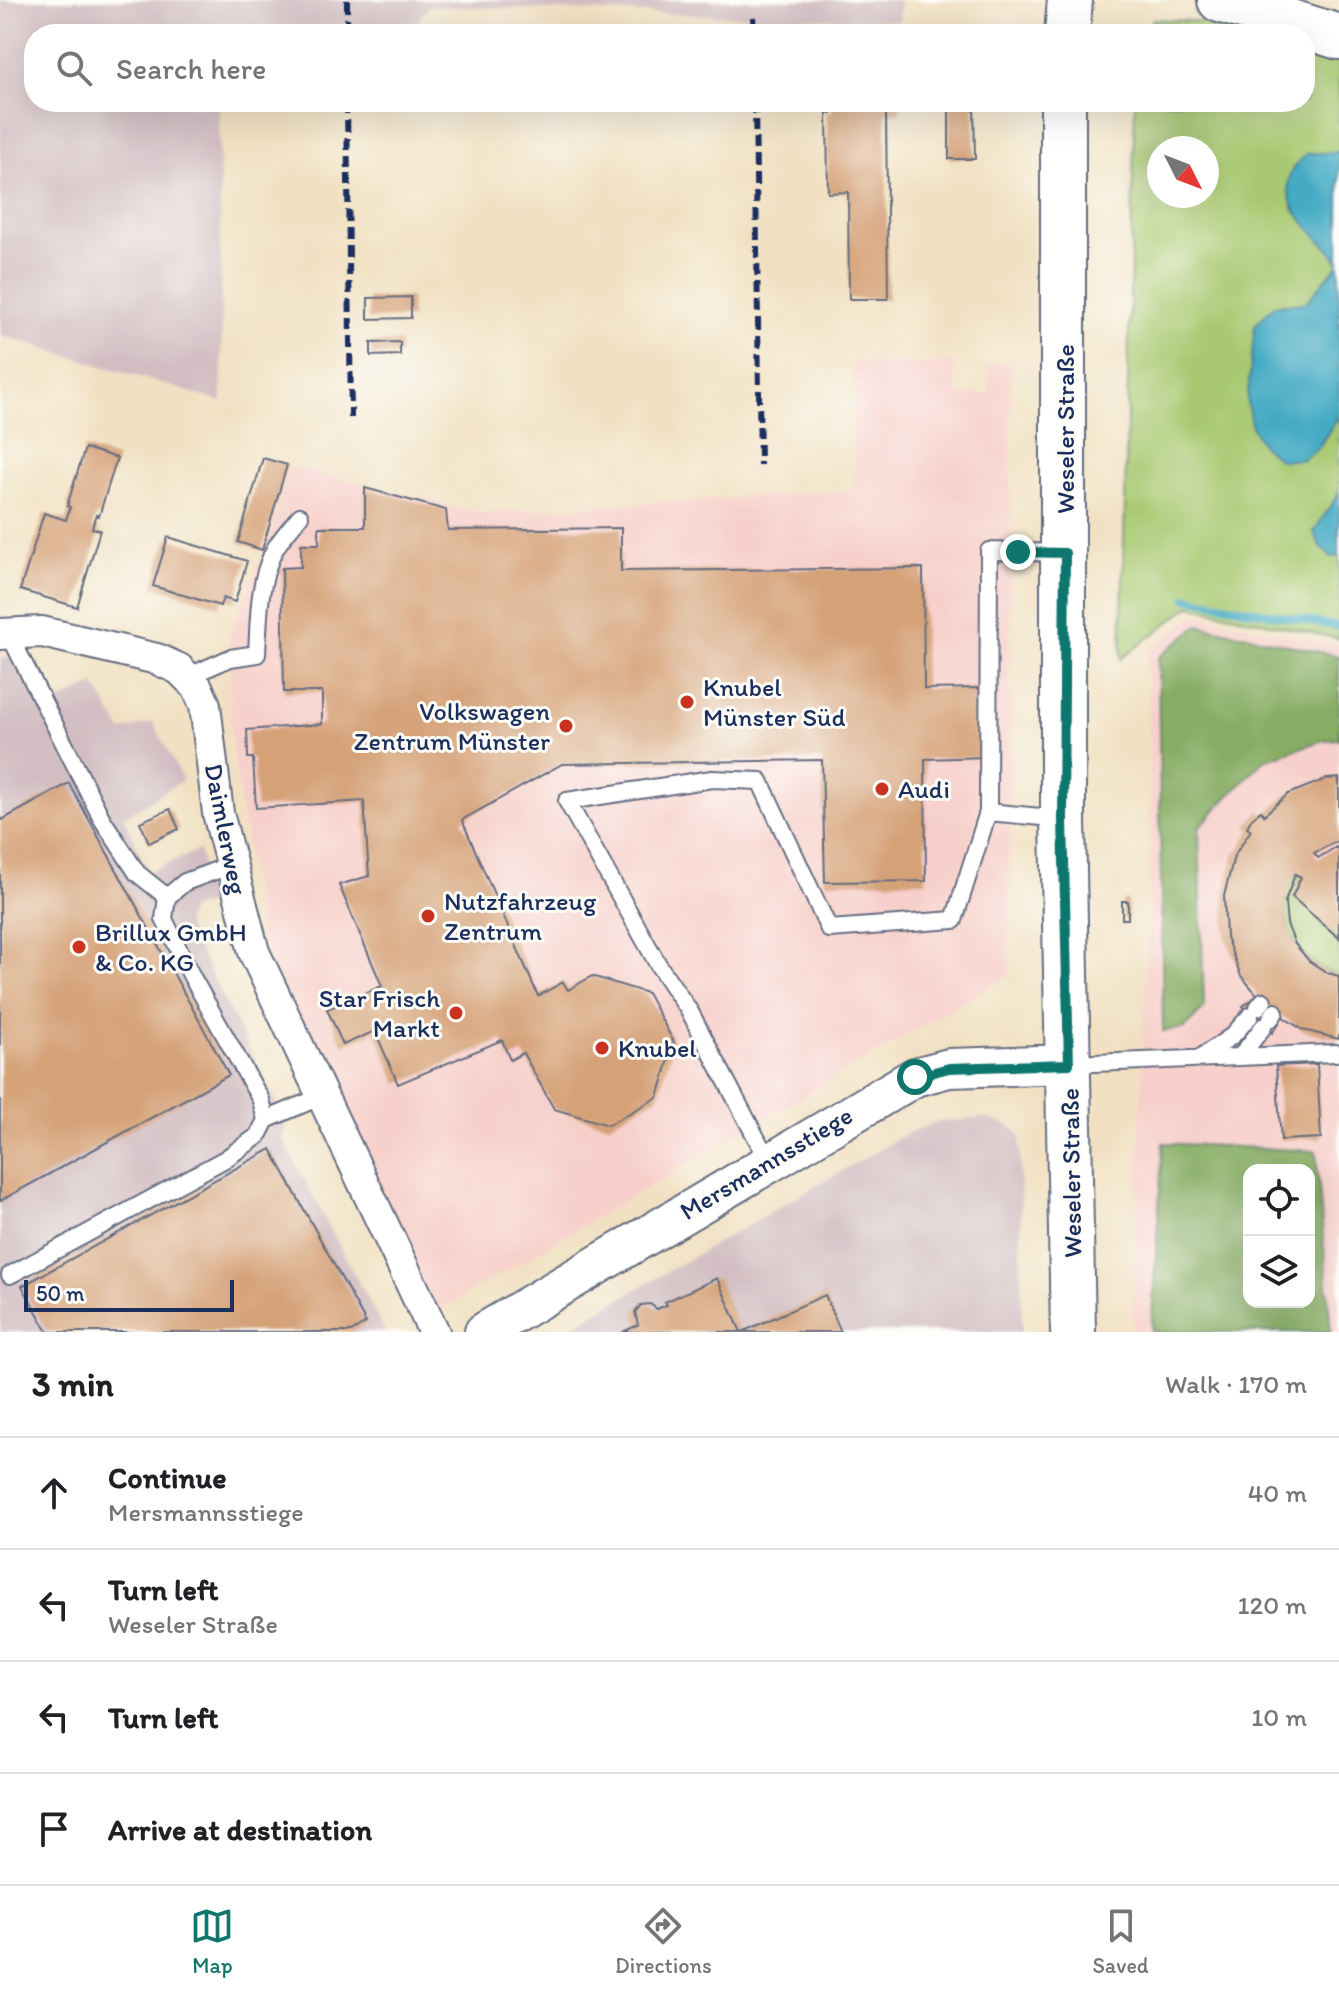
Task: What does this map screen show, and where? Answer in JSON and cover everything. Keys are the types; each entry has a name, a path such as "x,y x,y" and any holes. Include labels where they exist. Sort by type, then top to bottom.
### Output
{"main road":[{"path":"1068,24 1070,0"},
{"path":"1220,0 1297,24"},
{"path":"1315,30 1339,37"},
{"name":"Weseler Straße","path":"1063,112 1063,819 1073,1332"}],"street":[{"path":"5,634 42,632 107,646 157,659 179,669 187,677"},
{"name":"Daimlerweg","path":"187,677 197,687 205,705 218,813 254,952 434,1332"},
{"name":"Mersmannsstiege","path":"484,1332 889,1090 930,1072 949,1068 1069,1064"}],"lane":[{"path":"187,677 230,658 257,654 261,596 267,568 277,546 300,516"},
{"path":"769,1162 690,1012 659,966 567,801 712,779 760,781 829,929 954,920 988,812 989,551 1065,553"},
{"path":"5,634 102,819 137,873 167,897"},
{"path":"988,812 1063,819"},
{"path":"231,865 185,882 167,897 164,919 192,977 261,1100 266,1120"},
{"path":"1200,1059 1263,1013 1240,1057"},
{"path":"1069,1064 1336,1053"},
{"path":"10,1275 225,1159 258,1136 266,1120 322,1096"}],"shaded area":[{"path":"0,0 900,0 899,21 429,6 416,24 24,24 24,112 219,112 222,402 0,335"},
{"path":"853,363 954,363 956,394 989,394 989,363 1011,365 1009,975 434,1313 260,940 231,738 230,632 264,552 289,466 479,513 854,491"},
{"path":"1194,614 1339,646 1339,1332 1331,1332 1316,1151 1163,1143 1151,1332 1132,1332 1151,836 1147,653"},
{"path":"32,656 50,705 95,685 122,731 153,722 183,780 124,817 148,872 199,850 213,903 191,909 185,923 287,1124 282,1138 385,1332 0,1332 0,658"},
{"path":"984,1118 1009,1125 1020,1135 1022,1332 562,1332 908,1133 936,1122"}],"green space":[{"path":"1153,19 1226,24 1151,24"},
{"path":"1315,50 1339,58 1339,152 1306,154 1293,209 1331,250 1339,264 1306,303 1275,305 1318,448 1339,415 1339,493 1314,532 1330,557 1339,556 1339,639 1190,606 1121,659 1135,112 1315,112"},
{"path":"1198,625 1339,656 1339,739 1323,740 1264,760 1199,827 1204,1008 1185,1028 1163,1031 1158,658"},
{"path":"1295,874 1301,877 1294,896 1339,938 1339,976 1310,961 1292,936 1285,905"},
{"path":"1163,1143 1316,1151 1331,1332 1151,1332"}],"water":[{"path":"1339,152 1339,260 1301,219 1289,194 1288,182 1293,169 1306,154"},
{"path":"1339,264 1339,415 1318,448 1301,460 1280,460 1264,447 1252,428 1247,402 1255,325 1275,305 1306,303"},
{"path":"1339,493 1339,556 1331,557 1320,546 1314,532"}],"building":[{"path":"827,112 900,112 886,113 888,299 849,299 848,192 828,193"},
{"path":"949,112 974,112 975,159 949,159"},
{"path":"411,297 411,318 368,319 368,298"},
{"path":"400,342 400,355 371,356 371,343"},
{"path":"85,448 117,458 99,516 96,515 92,528 100,530 77,607 20,590 44,513 66,520 70,507 67,506"},
{"path":"263,458 287,465 262,550 238,542"},
{"path":"365,488 446,510 448,530 621,528 621,571 923,568 924,689 986,688 987,757 925,759 926,881 825,882 822,760 562,764 462,820 538,996 563,982 568,990 592,976 647,993 674,1042 658,1097 608,1125 554,1109 523,1053 510,1060 502,1040 398,1084 375,1031 343,1045 327,1009 382,986 339,885 369,876 364,801 256,808 253,758 248,758 247,730 322,724 322,692 284,692 282,568 301,567 301,544 319,544 319,527 365,527"},
{"path":"168,537 247,561 235,602 223,598 220,606 153,586"},
{"path":"1339,778 1339,840 1314,853 1318,858 1336,847 1339,850 1339,938 1292,897 1301,877 1295,874 1285,902 1287,924 1295,944 1309,961 1339,976 1339,1039 1303,1030 1268,1007 1241,976 1226,937 1224,896 1234,856 1251,830 1247,827 1252,818 1261,811 1264,815 1288,794 1326,779"},
{"name":"Brillux GmbH & Co. KG","path":"69,783 229,1075 0,1201 0,816 2,820"},
{"path":"170,809 179,829 149,843 140,822"},
{"path":"1122,901 1128,901 1128,919 1122,919"},
{"path":"1252,1000 1263,1013 1279,1023 1272,1033 1255,1022 1243,1006"},
{"path":"1317,1064 1321,1138 1281,1140 1276,1066"},
{"path":"271,1149 366,1323 351,1332 48,1332 22,1286"},
{"path":"717,1278 741,1332 623,1332 638,1325 635,1312 641,1305 650,1304 657,1309 667,1305 665,1302"},
{"path":"825,1295 841,1332 742,1332"}],"waterway":[{"path":"1187,598 1339,627"}],"railway":[{"path":"347,0 347,24"},
{"path":"753,17 753,24"},
{"path":"347,112 351,418"},
{"path":"755,112 760,465"}],"place":[{"name":"Knubel Münster Süd","path":"687,702"},
{"name":"Volkswagen Zentrum Münster","path":"566,726"},
{"name":"Audi","path":"882,789"},
{"name":"Nutzfahrzeug Zentrum","path":"428,916"},
{"name":"Brillux GmbH & Co. KG","path":"79,947"},
{"name":"Star Frisch Markt","path":"456,1013"},
{"name":"Knubel","path":"602,1048"}],"route":[{"path":"915,1077 949,1068 1069,1064 1063,819 1065,553 1018,552"}]}
